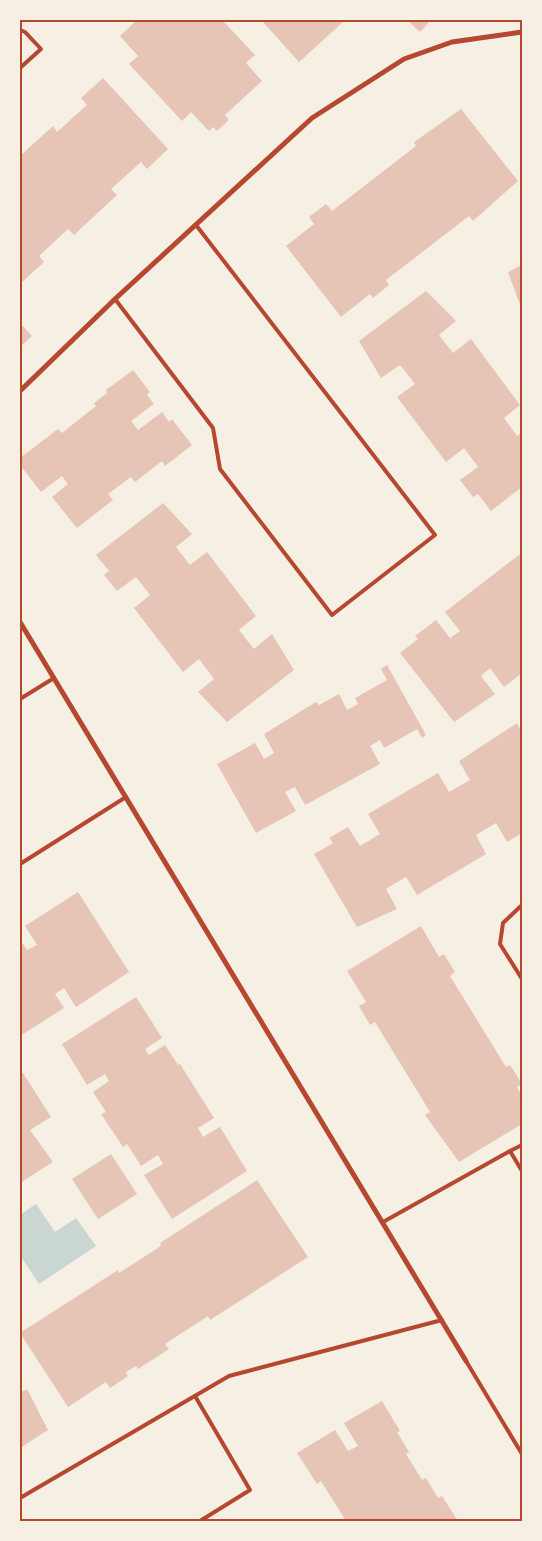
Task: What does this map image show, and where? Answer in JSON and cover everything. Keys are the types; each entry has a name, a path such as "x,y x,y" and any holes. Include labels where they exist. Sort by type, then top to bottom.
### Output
{"street":[{"path":"20,391 115,299 312,118 404,59 452,42 522,32"},
{"path":"20,622 466,1361"}],"lane":[{"path":"20,30 25,32 41,49 20,68"},
{"path":"115,299 213,428 220,469 332,615 435,536 196,225"},
{"path":"20,699 54,678"},
{"path":"20,864 126,797"},
{"path":"522,905 503,923 500,944 522,979"},
{"path":"383,1222 522,1145"},
{"path":"510,1150 522,1171"},
{"path":"20,1498 229,1376 442,1320"},
{"path":"466,1361 522,1454"},
{"path":"195,1396 250,1490 200,1521"}],"shaded area":[{"path":"36,1204 55,1232 76,1218 96,1246 39,1284 20,1255 20,1215"}],"building":[{"path":"137,20 222,20 255,55 246,63 262,81 225,115 229,120 217,131 213,127 209,131 191,112 182,121 129,64 138,56 120,36"},
{"path":"265,20 341,20 343,22 299,62 263,22"},
{"path":"407,20 431,20 420,32"},
{"path":"103,78 168,149 147,169 141,162 111,189 117,195 74,235 68,229 39,256 44,262 22,282 20,281 20,156 53,126 57,132 87,105 81,98"},
{"path":"461,109 518,181 473,221 469,216 386,280 389,285 373,298 370,294 341,317 286,246 314,224 309,217 326,204 332,211 416,146 414,142"},
{"path":"522,265 522,310 508,272"},
{"path":"426,291 456,321 439,335 453,353 471,339 520,405 504,418 517,436 522,432 522,487 491,511 478,494 473,497 460,480 478,467 464,448 446,462 397,397 415,384 400,365 381,378 359,341"},
{"path":"20,323 32,336 20,347"},
{"path":"133,370 150,392 147,395 154,404 131,421 138,430 162,412 169,422 172,419 192,445 165,466 162,461 135,482 131,477 108,494 113,500 77,528 52,497 68,484 62,476 41,492 20,465 20,458 58,429 62,433 96,406 94,403 107,393 106,390"},
{"path":"163,503 192,534 176,547 190,565 207,552 256,616 239,630 254,649 272,634 294,670 227,722 198,692 214,679 199,659 183,672 134,608 150,595 136,577 117,591 104,575 109,571 96,555"},
{"path":"520,554 522,557 522,673 504,687 490,668 481,676 495,694 454,722 400,653 418,639 415,636 436,620 450,638 460,631 445,612"},
{"path":"387,665 426,735 422,738 417,729 384,748 380,740 370,746 380,764 305,805 295,787 285,792 296,811 256,833 217,764 255,743 264,759 274,753 264,734 316,702 319,705 339,694 347,710 358,704 355,698 387,680 381,669"},
{"path":"517,723 522,732 522,833 507,842 496,823 476,835 486,854 417,895 406,877 386,889 397,909 357,927 314,854 333,843 329,838 348,827 360,846 380,834 368,814 438,773 449,792 470,780 459,761"},
{"path":"78,892 129,972 76,1007 64,988 55,994 64,1008 20,1036 20,940 27,950 37,945 25,926"},
{"path":"421,926 439,957 444,954 455,972 450,976 506,1067 510,1065 522,1084 517,1087 522,1096 522,1124 459,1162 425,1115 430,1112 375,1022 370,1025 359,1006 366,1002 347,971"},
{"path":"136,997 162,1038 145,1049 149,1055 165,1045 178,1065 180,1064 214,1118 198,1128 203,1137 220,1127 247,1171 172,1219 144,1175 163,1164 158,1155 141,1166 127,1144 123,1147 101,1114 106,1112 93,1092 109,1081 105,1074 87,1085 62,1044"},
{"path":"23,1073 51,1117 30,1130 53,1162 20,1183 20,1075"},
{"path":"111,1154 137,1194 98,1219 72,1179"},
{"path":"257,1180 308,1257 210,1320 208,1316 165,1344 169,1349 138,1369 136,1366 126,1372 128,1376 110,1388 106,1382 68,1407 20,1333 118,1270 119,1273 161,1246 160,1243"},
{"path":"27,1389 48,1430 20,1448 20,1393"},
{"path":"382,1401 400,1431 397,1432 409,1452 406,1454 422,1480 426,1478 438,1498 442,1496 458,1521 346,1521 321,1481 317,1484 297,1453 335,1430 348,1451 358,1446 344,1423"}]}
